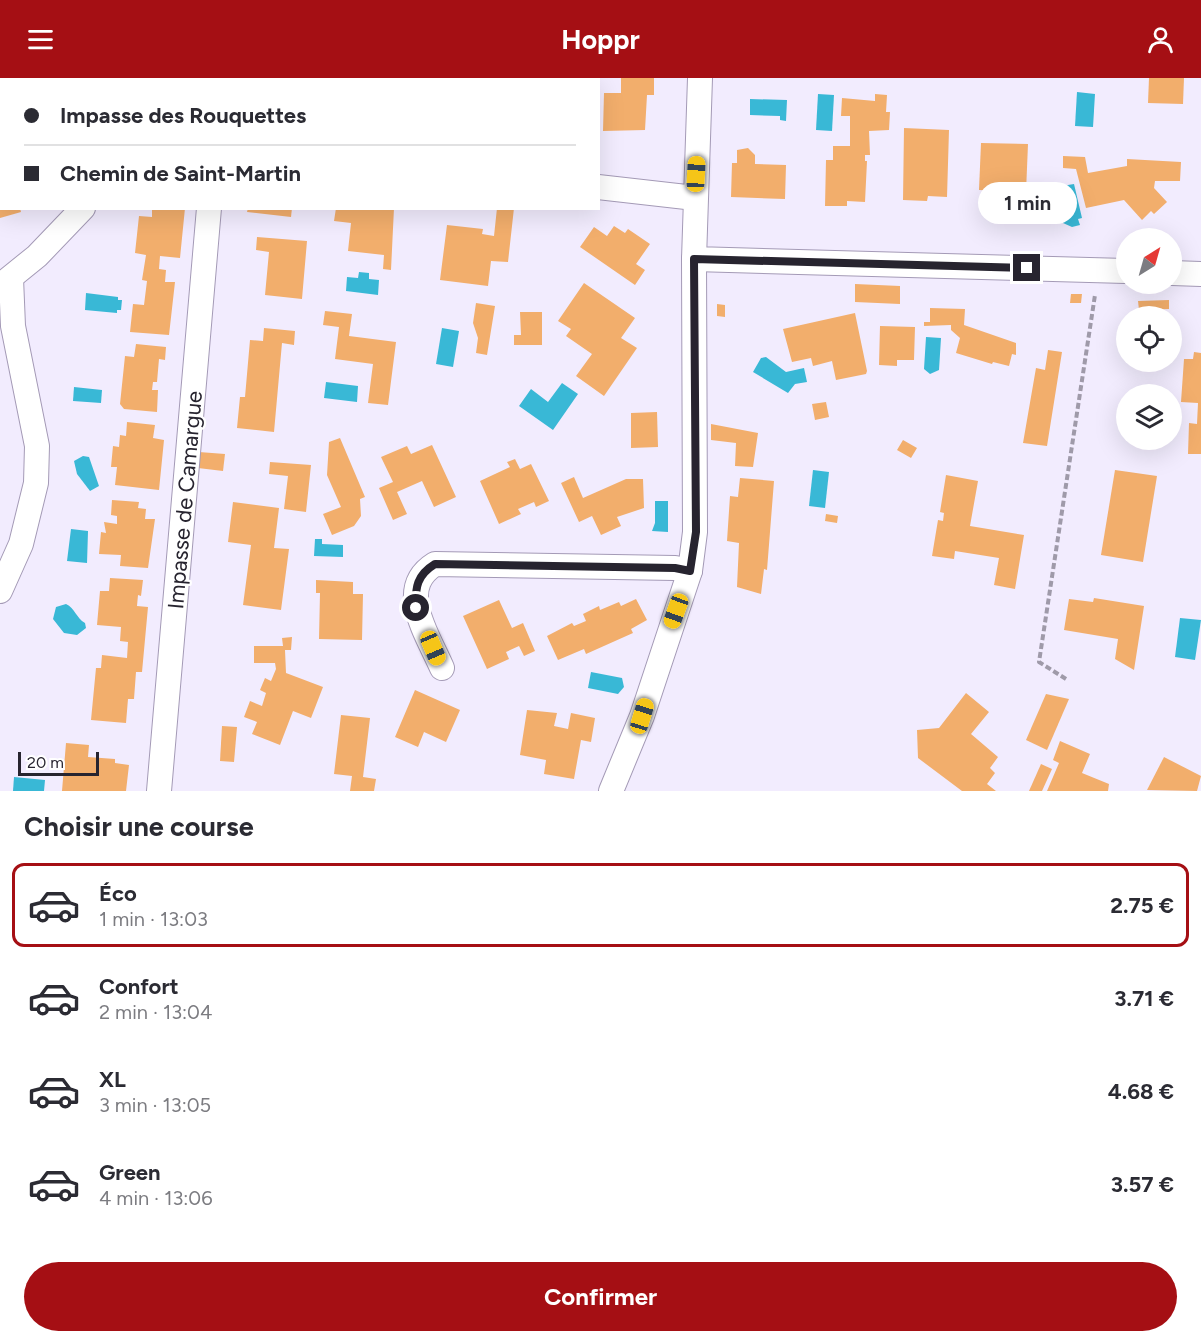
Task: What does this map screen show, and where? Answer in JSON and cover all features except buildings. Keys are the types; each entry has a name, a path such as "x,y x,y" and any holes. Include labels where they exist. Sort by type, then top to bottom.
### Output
{"street":[{"path":"611,791 642,716 690,571 696,532 694,259 700,78"},
{"path":"600,187 695,198"},
{"path":"0,591 21,544 36,483 37,446 6,282 37,256 80,210"},
{"name":"Impasse de Camargue","path":"159,791 209,210"},
{"path":"694,259 1116,271"},
{"path":"1182,273 1201,274"},
{"path":"442,668 416,608 415,588 423,572 435,564 675,568 690,571"}],"path":[{"path":"1066,678 1039,662 1099,270"}],"water":[{"path":"1077,92 1095,94 1093,127 1075,126"},
{"path":"818,94 834,95 832,131 816,130"},
{"path":"750,99 787,100 786,121 780,120 780,116 750,115"},
{"path":"1074,184 1082,218 1078,219 1080,225 1072,227 1063,223 1062,186"},
{"path":"359,272 369,273 369,279 379,280 378,295 346,291 347,277 358,278"},
{"path":"86,293 118,297 118,300 122,300 121,310 117,310 117,313 85,310"},
{"path":"442,328 459,331 453,367 436,364"},
{"path":"926,337 941,338 939,370 930,374 924,369"},
{"path":"766,357 786,372 804,368 807,382 795,384 788,393 753,372 761,358"},
{"path":"326,382 358,386 357,402 324,398"},
{"path":"562,383 578,394 553,430 519,406 531,389 548,402"},
{"path":"74,387 102,390 101,403 73,401"},
{"path":"83,456 89,457 99,486 90,491 77,474 74,461"},
{"path":"813,470 829,472 825,508 809,506"},
{"path":"655,501 668,501 668,532 652,531 655,523"},
{"path":"71,529 88,531 87,563 67,561"},
{"path":"315,539 322,539 322,544 343,545 343,557 314,556"},
{"path":"66,604 85,623 86,628 77,635 64,633 53,619 56,607"},
{"path":"1180,618 1201,620 1195,660 1175,657"},
{"path":"591,672 622,678 624,687 618,694 588,688"},
{"path":"14,777 45,780 44,791 13,791"}],"route":[{"path":"416,608 415,588 423,572 435,564 675,568 690,571 696,532 694,259 1027,268"}]}
